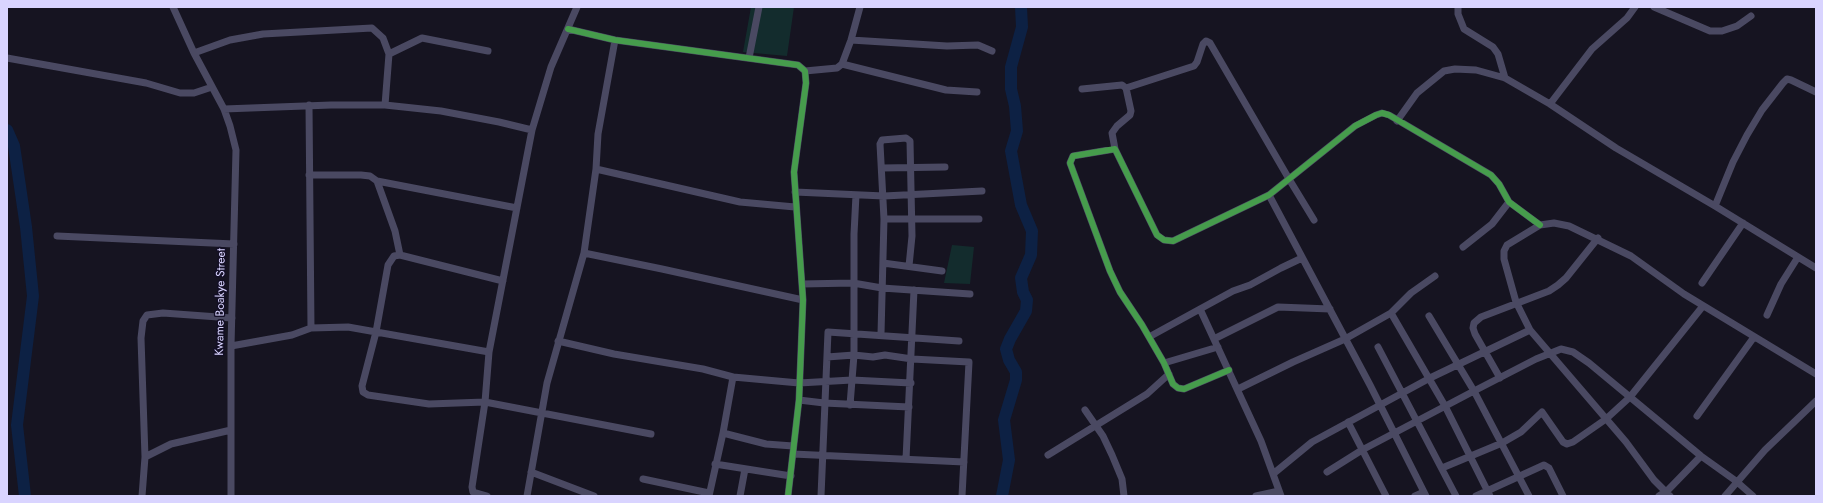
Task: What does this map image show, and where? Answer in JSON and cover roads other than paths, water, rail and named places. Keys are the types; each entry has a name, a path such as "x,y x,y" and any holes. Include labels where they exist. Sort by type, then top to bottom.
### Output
{"street":[{"name":"Kwame Boakye Street","path":"173,7 194,52 224,109 236,150 231,346 231,496"},
{"path":"487,496 473,492 472,487 486,402 488,352 532,130 551,67 577,7"},
{"path":"749,58 759,7"},
{"path":"805,71 837,68 842,64 851,40 860,7"},
{"path":"1458,7 1458,14 1464,29 1493,47 1498,54 1505,78"},
{"path":"1550,104 1592,49 1627,18 1635,7"},
{"path":"1654,7 1710,31 1722,31 1737,26 1751,16"},
{"path":"194,52 230,40 263,34 372,28 383,38 389,54 385,105"},
{"path":"568,29 615,40 798,65 805,71 806,83 794,172 795,207 803,300 799,400 788,496"},
{"path":"389,54 422,38 488,51"},
{"path":"528,496 547,383 584,253 596,169 598,134 615,40"},
{"path":"851,40 947,46 978,45 992,50"},
{"path":"1126,88 1194,66 1197,62 1203,44 1206,41 1210,42 1314,220"},
{"path":"7,58 146,83 180,93 194,93 212,88"},
{"path":"842,64 946,90 978,92"},
{"path":"1397,121 1417,93 1444,71 1455,69 1476,70 1505,78 1550,104 1616,148 1715,206 1816,268"},
{"path":"1715,206 1733,162 1747,135 1762,110 1783,83 1786,80 1791,80 1816,92"},
{"path":"1082,90 1122,85 1126,88 1131,111 1130,115 1117,126 1112,133 1115,149 1157,235 1164,240 1173,241 1269,195 1355,126 1382,113 1491,175 1500,184 1509,202 1540,225"},
{"path":"224,109 309,105 385,105 441,111 532,130"},
{"path":"309,105 311,328"},
{"path":"881,334 884,196 880,144 882,140 890,138 909,139 910,218 912,236 909,266"},
{"path":"1115,149 1073,156 1070,163 1120,292 1164,363 1173,384 1178,388 1184,389 1229,370"},
{"path":"882,168 910,166 945,167"},
{"path":"596,169 740,202 795,207"},
{"path":"309,175 370,176 377,181 517,208"},
{"path":"377,181 395,231 400,255"},
{"path":"795,192 910,196 982,191"},
{"path":"850,405 854,355 853,283 856,195"},
{"path":"1269,195 1330,309 1425,494 1415,496"},
{"path":"1463,247 1492,224 1509,202"},
{"path":"884,219 979,219"},
{"path":"1668,494 1654,480 1606,419 1530,330 1516,302 1504,259 1504,251 1507,245 1540,225 1554,223 1569,226 1598,238 1631,256 1660,278 1703,306 1816,374"},
{"path":"1702,283 1743,223"},
{"path":"57,236 234,244"},
{"path":"1500,378 1475,334 1473,328 1474,323 1481,317 1558,285 1566,278 1598,238"},
{"path":"584,253 803,300"},
{"path":"503,281 400,255 394,256 388,265 376,332 362,386 363,392 368,395 429,404 486,402 651,434"},
{"path":"1766,315 1781,284 1798,257"},
{"path":"1149,337 1232,291 1250,285 1280,268 1302,258"},
{"path":"883,263 942,271"},
{"path":"1238,389 1345,339 1391,313 1411,293 1436,276"},
{"path":"802,284 853,283 882,288 970,294"},
{"path":"906,459 912,359 914,290"},
{"path":"1442,468 1502,443 1521,432 1542,412 1563,442 1567,444 1574,442 1606,419 1630,397 1703,306"},
{"path":"1214,339 1278,307 1330,309"},
{"path":"1200,309 1261,441 1280,493 1256,496"},
{"path":"142,496 145,457 141,338 143,321 147,315 163,312 232,318"},
{"path":"1391,313 1430,378 1471,455 1488,493"},
{"path":"1429,316 1474,391 1529,496"},
{"path":"231,346 271,339 311,328 348,327 488,352"},
{"path":"1273,474 1312,442 1430,378 1530,330"},
{"path":"821,496 824,455 824,404 828,332 881,334 959,341"},
{"path":"1697,416 1754,337"},
{"path":"558,341 614,354 703,369 733,377 799,383 852,380 910,383"},
{"path":"1164,363 1218,347"},
{"path":"1378,347 1418,420 1456,496"},
{"path":"1327,472 1362,450 1418,420 1561,349 1573,352 1590,363 1701,456 1736,481 1753,496"},
{"path":"827,357 854,355 873,357 893,355 912,359 966,361 970,364 962,496"},
{"path":"1048,455 1097,427 1147,394 1169,374"},
{"path":"644,479 709,494 723,433 733,377"},
{"path":"799,400 824,404 909,407"},
{"path":"1725,496 1736,481 1816,401"},
{"path":"1085,410 1097,427 1112,455 1122,479 1124,496"},
{"path":"1348,422 1386,496"},
{"path":"145,457 170,444 231,430"},
{"path":"723,433 766,444 793,446"},
{"path":"793,454 964,462"},
{"path":"1659,496 1668,494 1701,456"},
{"path":"715,464 790,476"},
{"path":"1476,496 1488,493 1518,476 1541,466 1546,466 1563,496"},
{"path":"740,496 745,469"},
{"path":"531,472 570,492 594,496"}],"waterway":[{"path":"1002,496 1009,460 1004,420 1016,380 1016,372 1009,360 1006,349 1026,311 1027,300 1023,292 1021,278 1031,255 1032,231 1021,205 1011,151 1017,131 1015,106 1011,89 1011,67 1022,27 1021,7"},
{"path":"7,130 14,146 26,227 33,296 17,425 25,496"}]}
